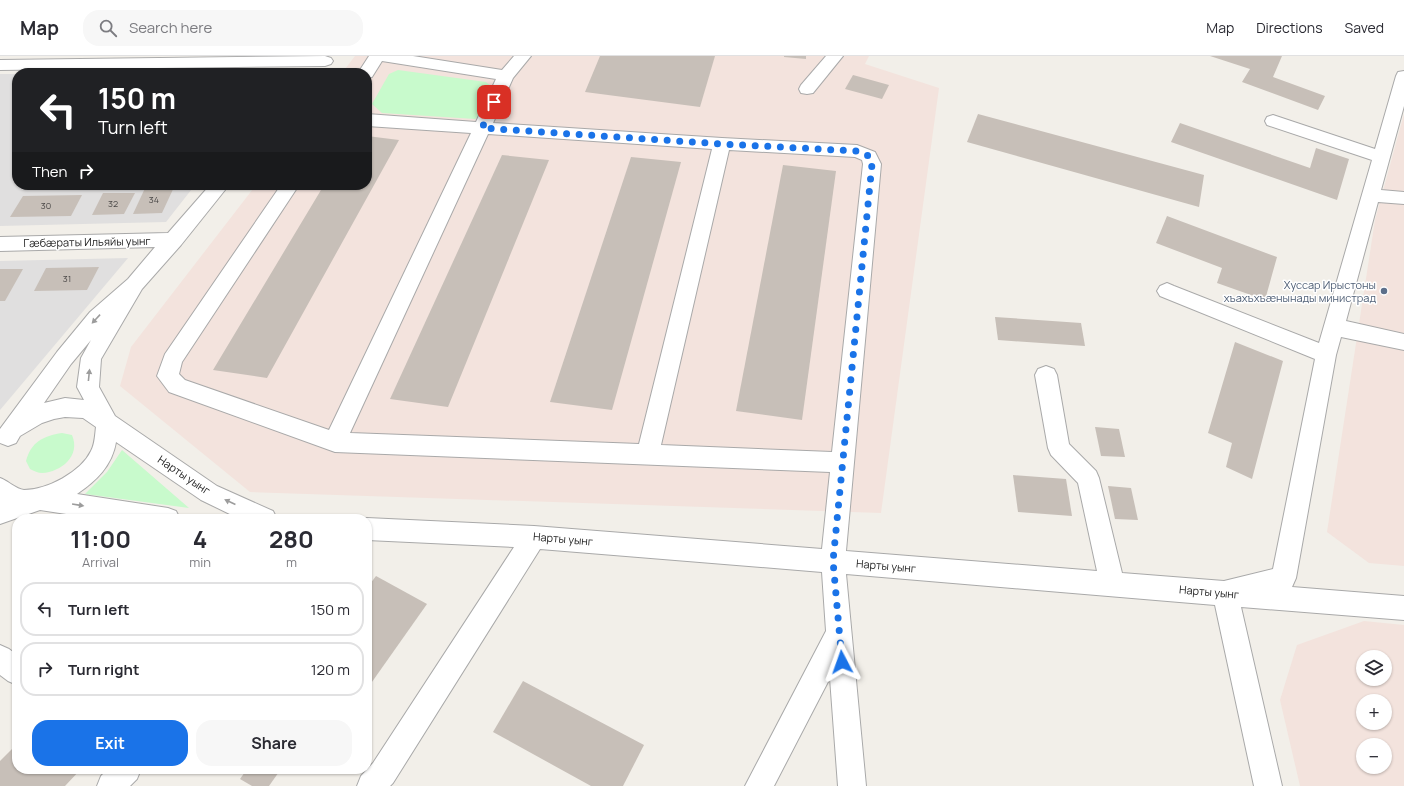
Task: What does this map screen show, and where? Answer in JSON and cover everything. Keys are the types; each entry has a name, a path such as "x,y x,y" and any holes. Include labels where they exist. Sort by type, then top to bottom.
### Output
{"street":[{"path":"369,68 377,56"},
{"path":"383,56 506,76"},
{"path":"335,442 506,76 523,56"},
{"path":"807,89 835,56"},
{"path":"0,65 323,63"},
{"path":"1268,786 1225,593 1284,578 1326,355 1404,76"},
{"path":"372,120 722,144 857,151 869,156 872,164 833,561 852,786"},
{"path":"1273,121 1381,157"},
{"path":"648,453 722,144"},
{"path":"4,441 64,358 97,318 135,284 216,190"},
{"path":"287,190 172,360 168,376 177,386 335,442 648,453 843,462"},
{"path":"1370,195 1404,198"},
{"name":"Гæбæраты Ильяйы уынг","path":"0,244 174,240"},
{"path":"0,513 58,493 73,485 89,472 100,458 106,440 107,423 88,387 91,358 135,284"},
{"path":"1167,291 1326,355"},
{"path":"1334,327 1404,342"},
{"path":"1046,375 1059,448 1088,478 1112,584"},
{"name":"Нарты уынг","path":"4,441 23,423 42,413 59,408 80,408 94,413 209,493 254,514"},
{"path":"0,488 4,493 18,499 40,499 136,514"},
{"path":"15,514 40,499"},
{"path":"0,523 12,516"},
{"name":"Нарты уынг","path":"372,529 534,537 1404,608"},
{"path":"371,786 383,773 534,537"},
{"path":"759,786 840,632"},
{"path":"0,658 12,668"},
{"path":"111,786 122,774"}],"shaded area":[{"path":"355,56 869,56 865,64 939,88 881,513 250,492 120,386 131,347 252,190 372,190 372,68 346,68"},
{"path":"0,74 12,74 12,190 191,190 166,222 0,226"},
{"name":"Хуссар Ирыстоны хъахъхъæнынады министрад","path":"1404,114 1404,566 1369,563 1327,532 1375,220"},
{"path":"128,258 0,410 0,261"},
{"path":"1364,621 1404,625 1404,786 1300,786 1280,700 1297,645"}],"green space":[{"path":"398,70 486,82 492,87 483,116 475,119 382,113 372,104 389,74"},
{"path":"62,433 72,435 74,443 74,450 68,462 56,470 49,472 40,473 30,469 26,461 31,449 44,438"},
{"path":"122,450 189,508 85,494 107,472"}],"building":[{"path":"600,56 715,56 700,107 585,92"},
{"path":"806,56 806,59 784,57"},
{"path":"1210,56 1282,56 1273,77 1325,96 1318,110 1242,82 1250,69"},
{"path":"853,75 889,85 882,99 845,89"},
{"path":"978,114 1204,175 1199,207 967,142"},
{"path":"1180,123 1310,168 1316,148 1349,159 1337,200 1171,142"},
{"path":"372,137 399,140 372,189"},
{"path":"502,155 549,160 448,407 390,399"},
{"path":"631,157 681,162 612,410 550,402"},
{"path":"783,165 836,171 802,420 736,411"},
{"path":"144,190 173,190 162,213 133,214"},
{"path":"321,190 371,190 267,378 213,370"},
{"path":"103,193 135,193 124,214 92,215"},
{"path":"82,195 71,216 10,217 23,196"},
{"path":"1167,216 1277,257 1265,300 1217,283 1222,268 1156,243"},
{"path":"99,267 87,290 34,291 46,268"},
{"path":"0,269 23,269 5,301 0,301"},
{"path":"995,317 1081,323 1085,346 998,340"},
{"path":"1235,342 1283,361 1252,479 1226,467 1232,443 1208,433"},
{"path":"1095,427 1119,429 1125,457 1101,456"},
{"path":"1013,475 1066,479 1072,516 1018,512"},
{"path":"1108,486 1131,488 1138,520 1115,519"},
{"path":"376,576 427,604 372,682 372,581"},
{"path":"523,681 644,745 623,786 591,786 493,732"},
{"path":"12,749 12,774 76,774 65,786 0,786 0,761"},
{"path":"244,774 277,774 269,786 252,786 240,779"}],"place":[{"name":"Хуссар Ирыстоны хъахъхъæнынады министрад","path":"1384,291"}],"route":[{"path":"494,102 482,128 722,144 857,151 869,156 872,164 833,561 842,662"}]}
